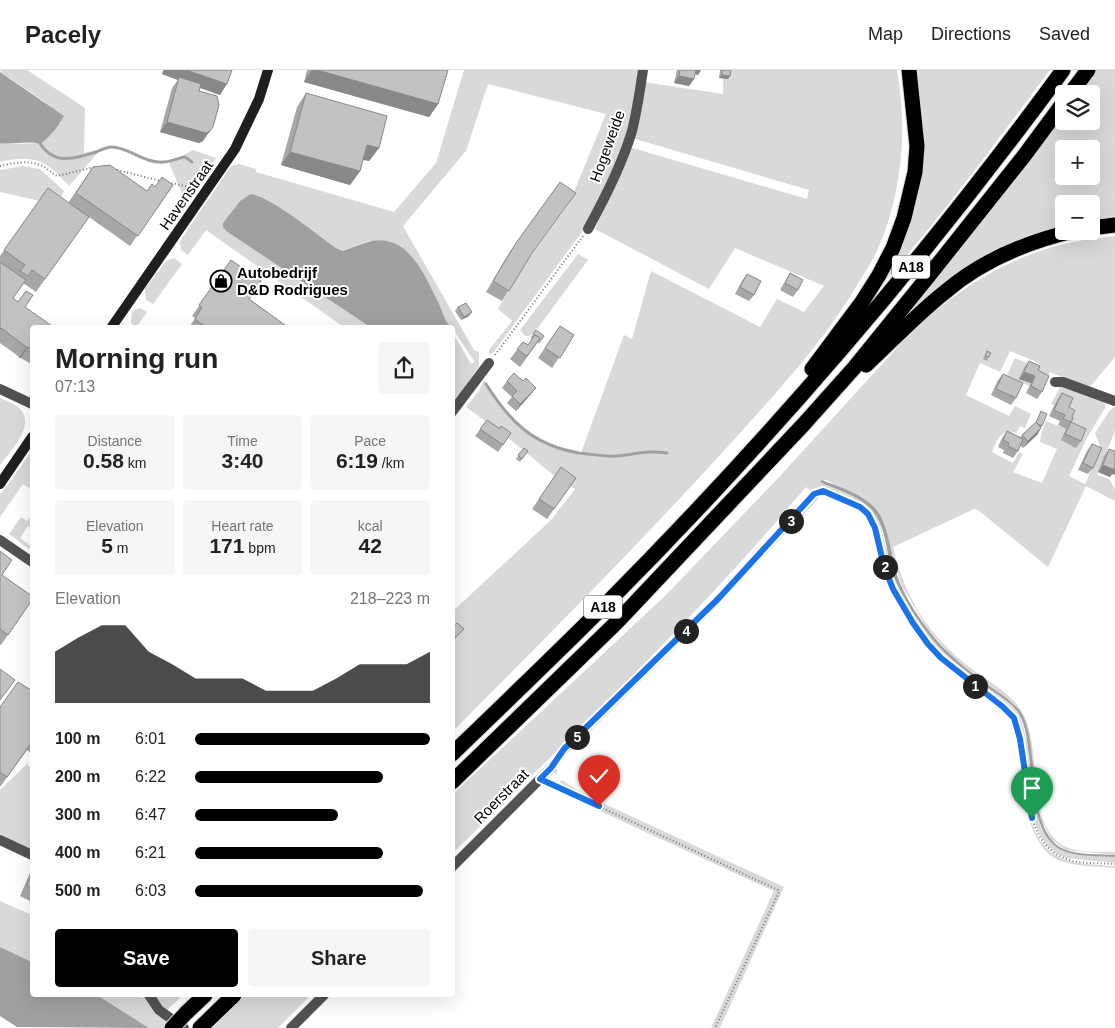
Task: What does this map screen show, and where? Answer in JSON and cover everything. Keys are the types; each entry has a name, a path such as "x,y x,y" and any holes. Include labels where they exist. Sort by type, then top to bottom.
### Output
{"highway":[{"name":"A18","path":"748,454 862,302 893,248 904,218 915,172 917,146 910,70"},
{"name":"A18","path":"455,751 605,605 817,378 916,261 1007,146 1062,70"},
{"path":"1077,85 1088,70"},
{"name":"A18","path":"455,779 616,622 854,368 1024,156 1055,114"},
{"path":"1100,227 1115,225"},
{"name":"A18","path":"803,424 928,306 964,278 985,264 1021,247 1055,236"},
{"path":"172,1028 185,1021 203,997"},
{"path":"202,1026 232,997"}],"street":[{"name":"Havenstraat","path":"117,325 224,166 246,127 268,70"},
{"name":"Hogeweide","path":"588,229 609,189 631,132 643,70"},
{"path":"455,408 489,363"},
{"path":"1055,382 1063,382 1115,401"},
{"path":"0,389 30,403"},
{"path":"0,484 30,440"},
{"path":"0,540 30,561"},
{"name":"Roerstraat","path":"455,864 551,768"},
{"path":"0,840 30,854"},
{"path":"151,997 158,1010 185,1021"},
{"path":"291,1028 322,997"}],"path":[{"path":"0,166 18,162 31,163 42,165 57,176 96,167"},
{"path":"116,170 188,187 204,196"},
{"path":"489,363 588,229"},
{"path":"551,768 564,749 718,599 814,494 823,491 860,507 868,514 875,528 884,566 893,589 928,644 941,658 1003,707 1014,718 1020,739 1032,818 1036,832 1042,842 1052,852 1068,859 1115,864"},
{"path":"540,779 778,890 779,892 716,1028"}],"shaded area":[{"path":"0,70 27,70 85,108 84,153 101,149 69,186 53,170 39,161 22,159 0,162 0,143 38,143 45,102"},
{"path":"464,70 640,70 632,121 611,177 590,221 493,353 489,354 489,350 512,321 498,309 525,263 569,204 606,114 488,84 466,151 403,226 474,350 479,352 479,367 455,401 455,336 471,364 475,362 455,332 455,325 449,325 421,270 412,257 401,247 388,241 372,241 343,251 240,201 223,223 226,231 367,325 341,325 206,230 188,255 181,250 180,241 231,166 239,164 256,169 256,172 394,212 436,163"},
{"path":"723,70 897,70 902,116 900,163 892,209 876,253 846,304 831,325 765,405 628,554 455,729 455,609 551,520 575,489 557,478 466,407 479,391 484,380 503,408 523,429 548,444 581,453 624,335 632,339 651,271 760,327 777,299 804,312 824,286 735,248 709,289 595,229 620,175 629,147 807,199 809,190 632,138 644,82 723,94"},
{"path":"914,70 1050,70 942,212 874,293 911,208"},
{"path":"1096,70 1115,70 1115,222 1100,224 1100,195 1055,195 1055,235 919,307 910,309 976,229 1055,126 1055,130 1100,130 1100,85 1085,85"},
{"path":"0,72 64,116 54,131 40,144 31,142 0,143"},
{"path":"193,150 216,158 186,203 169,163"},
{"path":"23,166 40,169 64,191 58,205 0,192 0,170"},
{"path":"251,194 271,202 343,251 372,241 385,241 396,244 413,258 420,268 450,325 367,325 226,231 223,223 240,201"},
{"path":"1115,236 1115,357 1089,388 1050,372 1045,382 1029,386 1007,375 1015,358 1037,367 1039,363 1010,351 1000,372 980,363 966,395 1009,416 1015,406 1031,414 1025,428 1020,426 1016,433 1007,432 1000,436 992,452 1013,463 1019,452 1023,454 1013,472 1042,483 1057,449 1040,442 1046,421 1066,429 1075,409 1057,400 1054,406 1051,404 1060,387 1065,386 1105,401 1105,408 1087,438 1069,476 1085,484 1101,449 1095,433 1110,410 1115,407 1115,431 1097,475 1109,479 1115,489 1115,501 1086,486 1048,567 978,510 974,509 893,547 904,583 912,600 931,630 957,657 1005,693 1021,710 1028,725 1040,810 1045,825 1054,838 1074,850 1115,852 1115,855 1066,850 1051,839 1042,821 1038,805 1027,730 1015,705 951,656 927,628 902,586 876,509 862,498 826,480 820,482 862,501 876,514 892,571 919,622 963,669 1004,699 1019,714 1027,743 1037,814 1041,827 1054,845 1077,855 1115,857 1115,863 1066,858 1046,844 1035,823 1018,722 993,697 941,655 914,622 895,589 876,525 868,511 853,501 824,489 813,493 806,487 678,629 455,851 455,792 666,595 781,475 913,330 936,310 982,278 1031,254 1057,246"},
{"path":"578,254 588,260 534,333 525,336 520,330"},
{"path":"174,258 182,264 153,304 146,300 145,289 166,261"},
{"path":"140,308 147,312 138,325 133,325 131,322 132,311"},
{"path":"0,398 21,410 25,417 25,424 20,439 0,465"},
{"path":"29,455 30,489 23,484 0,517 0,495"},
{"path":"822,480 857,495 875,508 886,530 899,582 920,619 951,655 1008,699 1022,714 1028,729 1039,809 1044,827 1053,841 1072,852 1115,855 1115,857 1072,854 1055,846 1046,836 1036,810 1026,734 1019,714 939,647 921,624 905,599 892,572 885,538 875,514 870,508 853,496 820,482"},
{"path":"819,493 825,493 856,507 867,515 873,526 886,576 913,626 946,665 998,704 1014,721 1031,820 1037,835 1044,845 1063,859 1087,864 1115,866 1115,868 1071,864 1058,860 1045,850 1036,836 1024,799 1013,723 1005,713 948,669 928,648 900,609 887,584 870,526 865,517 856,510 822,495 702,622 564,757 557,768 557,775 553,771 558,758 709,611"},
{"path":"21,517 27,521 30,517 30,528 28,526 20,538 30,546 30,550 9,534"},
{"path":"27,764 30,768 30,853 0,838 0,790"},
{"path":"562,780 607,805 784,887 720,1028 711,1028 774,891 552,789"},
{"path":"0,901 30,914 30,961 0,947"},
{"path":"0,947 30,961 30,997 100,997 149,1028 17,1027 0,1016"},
{"path":"100,997 146,998 156,1014 175,1028 149,1028"},
{"path":"156,997 181,997 166,1011"},
{"path":"243,997 309,997 278,1028 212,1028"}],"building":[{"path":"186,70 232,70 227,84"},
{"path":"317,70 448,70 438,104"},
{"path":"680,70 696,70 694,79 679,76"},
{"path":"722,70 731,70 730,76 722,75"},
{"path":"179,77 201,84 199,91 217,96 219,105 213,127 210,131 206,133 167,122"},
{"path":"306,93 387,116 379,148 367,145 360,171 290,152"},
{"path":"110,165 147,191 152,184 155,187 162,177 173,185 138,236 76,193 93,167"},
{"path":"560,182 576,193 532,253 509,291 493,281 516,243"},
{"path":"48,188 89,217 45,279 32,270 28,276 20,271 25,265 4,250"},
{"path":"231,260 261,281 249,299 285,325 203,325 195,319 202,307 199,305"},
{"path":"0,262 26,280 13,298 18,302 26,291 33,295 25,307 51,325 30,325 30,348 26,348 0,329"},
{"path":"790,273 803,280 798,290 785,283"},
{"path":"747,274 761,281 754,295 740,287"},
{"path":"466,303 472,312 464,317 458,307"},
{"path":"560,326 574,335 560,358 545,348"},
{"path":"536,330 544,336 541,340 533,334"},
{"path":"535,335 540,338 527,356 517,349 523,342 528,345"},
{"path":"987,351 991,353 989,357 985,356"},
{"path":"1029,361 1040,366 1038,370 1049,376 1042,392 1031,386 1035,376 1024,372"},
{"path":"514,373 523,381 526,378 536,388 520,404 512,396 517,391 507,381"},
{"path":"1003,374 1023,383 1016,398 996,389"},
{"path":"1062,393 1073,398 1069,407 1075,410 1071,422 1063,419 1065,415 1054,410"},
{"path":"1041,411 1047,414 1042,426 1036,423"},
{"path":"487,420 500,429 501,426 511,433 503,445 480,429"},
{"path":"1036,422 1041,428 1028,441 1022,435"},
{"path":"1071,422 1086,429 1081,441 1065,434"},
{"path":"1007,431 1023,439 1018,451 1008,446 1009,443 1003,440"},
{"path":"1092,444 1102,448 1093,468 1083,463"},
{"path":"524,448 528,451 522,459 518,455"},
{"path":"1109,449 1115,451 1115,470 1103,465"},
{"path":"561,467 576,478 554,509 539,499"},
{"path":"0,551 12,560 2,575 30,595 30,603 8,635 0,629"},
{"path":"457,623 464,629 456,637 455,636 455,625"},
{"path":"0,669 15,680 0,700"},
{"path":"18,682 30,689 30,745 7,777 0,772 0,707"}],"waterway":[{"path":"39,142 51,155 64,159 80,157 111,147 156,162 185,157 192,162"},
{"path":"486,384 504,410 524,430 548,444 579,453 603,456 647,452 667,453"}],"place":[{"name":"Autobedrijf D&D Rodrigues","path":"221,281"}],"route":[{"path":"599,806 540,779 551,768 564,749 718,599 814,494 823,491 860,507 868,514 875,528 884,566 893,589 928,644 951,667 1003,707 1014,718 1020,739 1032,818"}]}
